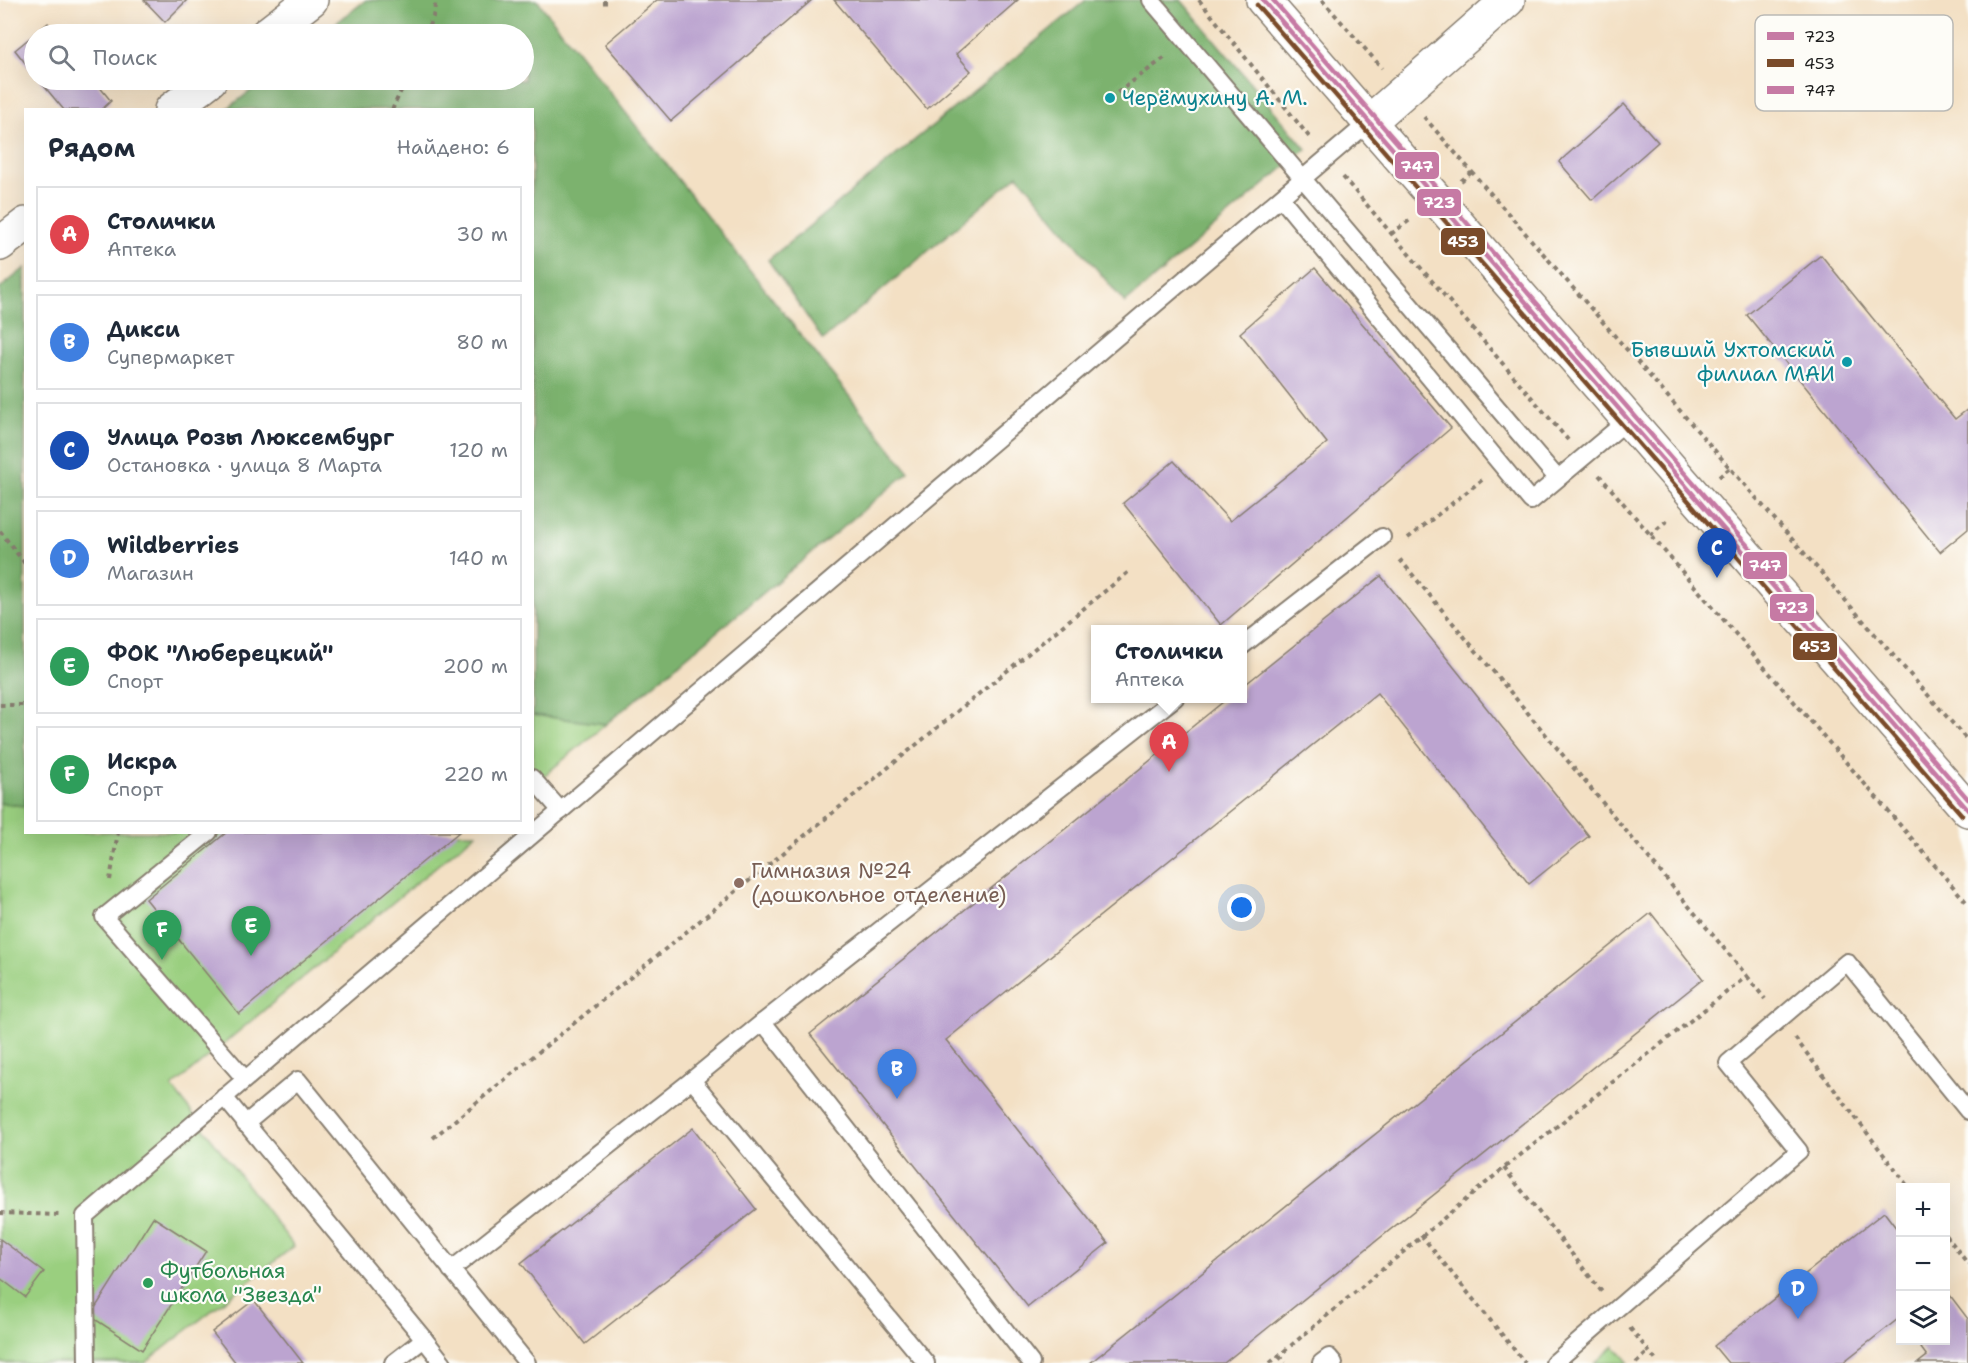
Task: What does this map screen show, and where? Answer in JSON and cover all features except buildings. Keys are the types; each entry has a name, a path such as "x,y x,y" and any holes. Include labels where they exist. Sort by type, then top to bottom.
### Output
{"street":[{"path":"280,24 311,0"},
{"path":"1263,0 1968,810"},
{"path":"1368,123 1508,0"},
{"path":"174,108 197,90"},
{"path":"0,244 24,226"}],"lane":[{"path":"1151,0 1557,478"},
{"path":"87,1363 84,1216 1368,123"},
{"path":"1281,198 1531,501 1629,419"},
{"path":"1247,642 1382,537"},
{"path":"451,1270 1170,703"},
{"path":"534,780 561,811"},
{"path":"206,834 104,916 245,1080"},
{"path":"1554,1363 1617,1311 1799,1151 1728,1063 1847,962 1968,1111"},
{"path":"763,1022 1031,1363"},
{"path":"245,1124 298,1080 527,1363"},
{"path":"692,1080 926,1363"},
{"path":"225,1097 443,1363"},
{"path":"393,1363 424,1339"},
{"path":"1321,1363 1329,1357 1334,1363"}],"path":[{"path":"430,24 435,0"},
{"path":"605,0 605,6"},
{"path":"1199,0 1326,158 1968,904"},
{"path":"1322,0 1968,741"},
{"path":"1110,98 1186,41"},
{"path":"393,108 401,90"},
{"path":"1393,550 1501,465"},
{"path":"0,531 24,562"},
{"path":"1382,537 1747,976 1906,1183"},
{"path":"433,1138 1131,570"},
{"path":"0,705 24,705"},
{"path":"104,916 118,834"},
{"path":"1270,1363 1421,1235 1747,976"},
{"path":"1504,1168 1658,1363"},
{"path":"0,1213 84,1216"},
{"path":"1421,1235 1525,1363"},
{"path":"1948,1237 1968,1264"},
{"path":"1636,1363 1648,1352"},
{"path":"1279,1356 1285,1363"}],"green space":[{"path":"366,0 537,0 909,472 606,724 534,715 534,108 228,108 252,90 534,90 534,24 335,24"},
{"path":"1086,0 1181,0 1306,149 1125,303 1018,175 823,340 768,260"},
{"path":"24,269 24,806 0,803 0,288"},
{"path":"534,715 606,724 534,784"},
{"path":"0,803 24,806 24,834 475,834 172,1087 294,1246 145,1363 0,1363"},
{"path":"1614,1346 1629,1363 1595,1363"}],"transit line":[{"name":"723","path":"1263,0 1968,810"},
{"name":"747","path":"1273,0 1968,799"},
{"name":"453","path":"1257,5 1962,815"}],"place":[{"name":"Черёмухину А. М.","path":"1110,98"},
{"name":"Бывший Ухтомский филиал МАИ","path":"1847,362"},
{"name":"Улица Розы Люксембург","path":"1717,578"},
{"name":"Столички","path":"1169,772"},
{"name":"Гимназия №24 (дошкольное отделение)","path":"739,883"},
{"name":"ФОК \"Люберецкий\"","path":"251,956"},
{"name":"Искра","path":"162,960"},
{"name":"Дикси","path":"897,1099"},
{"name":"Футбольная школа \"Звезда\"","path":"148,1283"},
{"name":"Wildberries","path":"1798,1319"}]}
